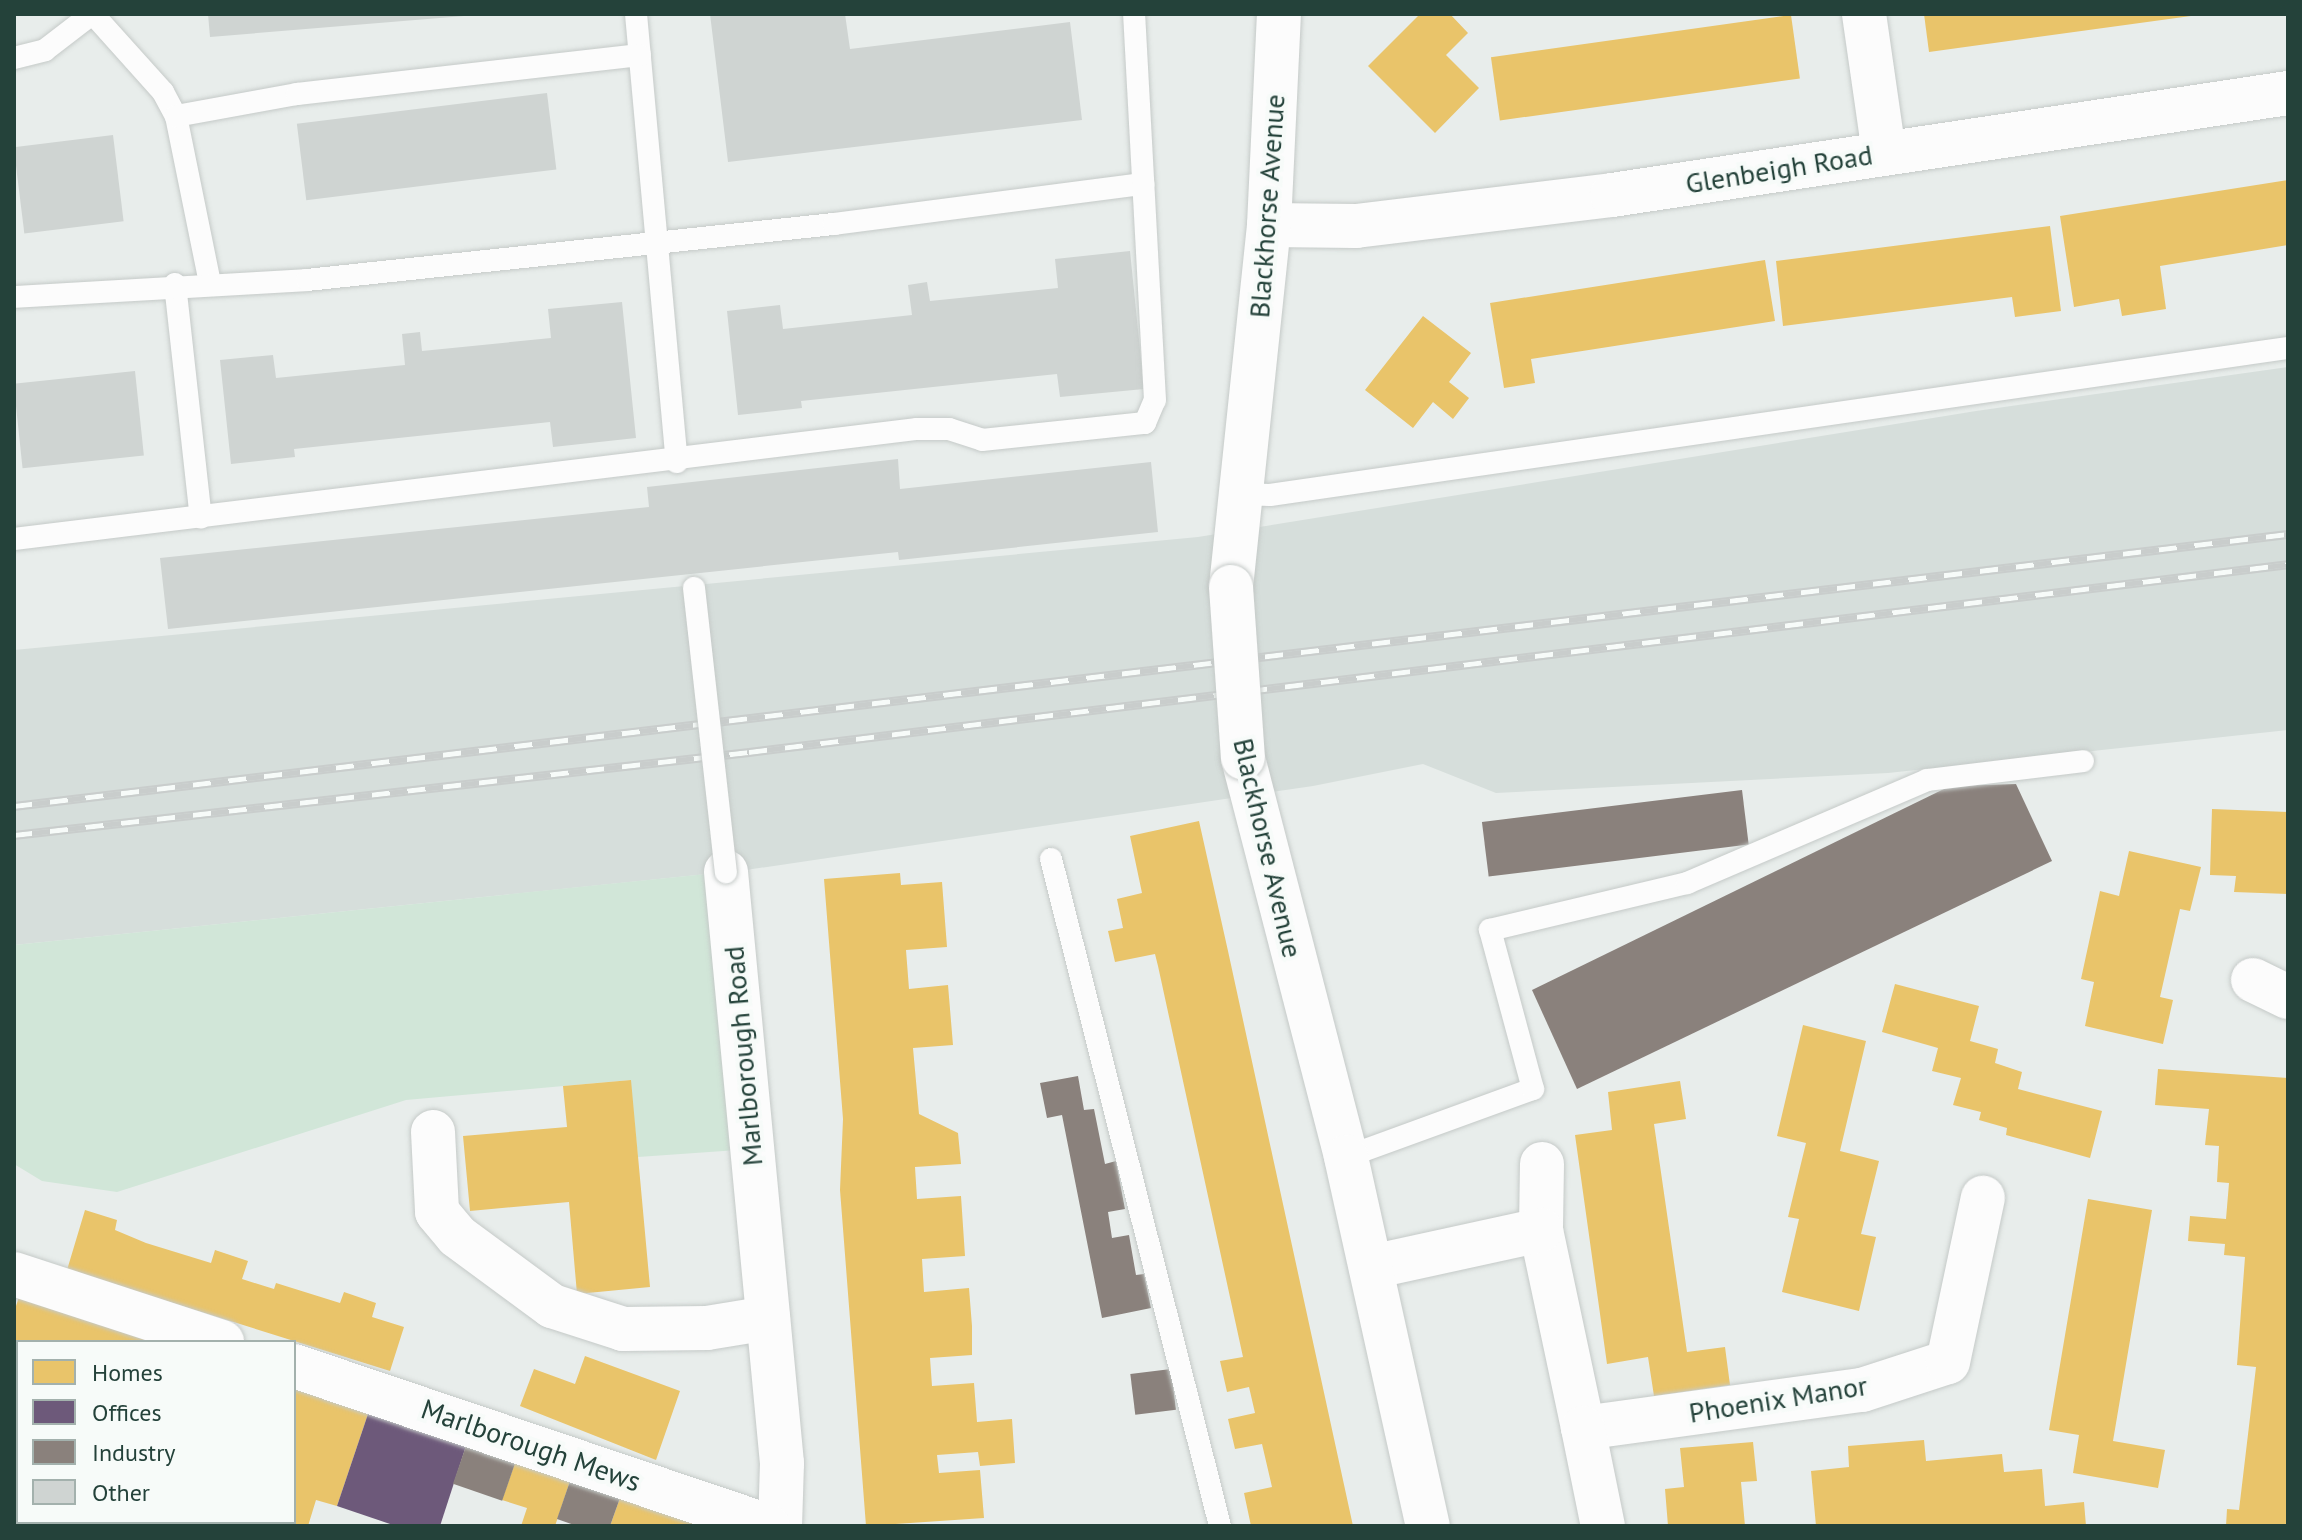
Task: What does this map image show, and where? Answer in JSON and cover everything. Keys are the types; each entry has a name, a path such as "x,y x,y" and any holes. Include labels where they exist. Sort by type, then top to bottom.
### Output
{"street":[{"name":"Blackhorse Avenue","path":"1279,14 1269,225 1231,587 1243,758 1346,1157 1428,1526"},
{"path":"1864,14 1884,153"},
{"name":"Glenbeigh Road","path":"1269,225 1356,226 1612,195 2288,93"},
{"name":"Marlborough Road","path":"726,872 782,1463 780,1526"},
{"path":"433,1132 437,1212 457,1236 552,1306 623,1329 707,1328 768,1318"},
{"path":"1542,1164 1541,1230 1603,1526"},
{"name":"Phoenix Manor","path":"1583,1428 1862,1390 1948,1362 1983,1198"},
{"path":"1371,1267 1541,1230"},
{"path":"14,1274 216,1340"},
{"name":"Marlborough Mews","path":"296,1367 768,1526"}],"lane":[{"path":"14,58 45,50 92,14 163,92 176,116 210,283"},
{"path":"636,14 677,462"},
{"path":"14,539 677,462 917,429 949,429 982,440 1145,423 1155,400 1134,14"},
{"path":"176,116 297,94 640,55"},
{"path":"14,297 175,284 307,280 657,243 1143,184"},
{"path":"175,284 201,518"},
{"path":"1240,494 1270,495 2288,348"},
{"name":"Marlborough Road","path":"694,588 726,872"},
{"path":"1346,1157 1533,1089 1490,930 1687,883 1927,780 2083,761"},
{"path":"1051,859 1220,1526"}],"shaded area":[{"path":"2288,367 2288,730 1888,773 1496,793 1423,764 1313,786 746,870 14,945 14,650 1198,537 1976,411"}],"green space":[{"path":"726,872 752,1149 638,1157 630,1080 406,1100 117,1192 42,1181 14,1164 14,945"}],"building: Homes":[{"path":"1420,14 1450,14 1468,33 1446,55 1479,88 1435,133 1368,66"},
{"path":"1924,14 2191,14 2191,16 1929,52"},
{"path":"1791,15 1800,78 1500,121 1491,57"},
{"path":"2288,180 2288,245 2160,266 2166,309 2122,316 2119,299 2074,307 2060,216"},
{"path":"2050,226 2061,311 2015,317 2012,297 1783,326 1776,261"},
{"path":"1765,260 1775,321 1531,359 1535,383 1504,388 1490,303"},
{"path":"1423,316 1471,353 1449,382 1469,398 1453,419 1433,402 1413,428 1365,390"},
{"path":"2212,809 2288,812 2288,894 2234,892 2236,876 2210,875"},
{"path":"1199,821 1353,1526 1251,1526 1244,1493 1272,1487 1262,1444 1235,1449 1228,1419 1255,1413 1249,1387 1227,1392 1220,1361 1243,1357 1158,966 1155,954 1115,962 1108,931 1123,928 1117,899 1142,893 1130,836"},
{"path":"2129,851 2201,867 2190,911 2180,909 2160,997 2173,1000 2163,1044 2085,1026 2094,982 2081,979 2100,891 2119,896"},
{"path":"900,873 901,885 942,882 947,947 906,950 909,989 948,985 953,1045 913,1048 919,1114 958,1133 961,1164 915,1167 917,1199 961,1196 965,1256 922,1259 924,1292 969,1288 972,1326 972,1355 930,1358 932,1386 974,1383 977,1422 1012,1419 1015,1463 980,1466 978,1452 937,1455 939,1473 980,1470 984,1518 866,1526 840,1190 843,1119 824,879"},
{"path":"1895,984 1979,1006 1970,1041 1998,1049 1995,1063 2022,1072 2018,1089 2102,1111 2090,1158 2006,1135 2007,1128 1979,1120 1981,1112 1953,1105 1961,1078 1932,1071 1938,1048 1882,1032"},
{"path":"1803,1025 1866,1041 1840,1151 1879,1161 1861,1234 1876,1237 1859,1311 1782,1292 1799,1219 1788,1217 1806,1143 1777,1136"},
{"path":"2158,1069 2288,1078 2288,1526 2226,1526 2227,1509 2239,1510 2256,1367 2237,1365 2245,1257 2224,1255 2225,1244 2188,1241 2190,1216 2226,1219 2229,1183 2217,1182 2219,1146 2205,1145 2209,1109 2155,1105"},
{"path":"631,1080 650,1287 577,1294 569,1202 470,1211 463,1136 567,1127 563,1086"},
{"path":"1680,1081 1686,1119 1654,1124 1687,1352 1725,1347 1730,1385 1654,1396 1648,1357 1607,1364 1575,1135 1612,1130 1608,1092"},
{"path":"2088,1199 2152,1210 2113,1441 2165,1450 2158,1488 2073,1473 2079,1435 2049,1430"},
{"path":"85,1210 117,1220 115,1230 146,1243 211,1263 215,1250 248,1261 242,1279 274,1289 276,1283 340,1303 344,1292 376,1303 372,1317 404,1327 390,1371 67,1270"},
{"path":"19,1297 147,1340 16,1340 16,1396 14,1312"},
{"path":"585,1356 680,1391 656,1460 520,1406 534,1369 575,1384"},
{"path":"296,1390 368,1414 337,1506 316,1500 308,1526 273,1526 296,1524"},
{"path":"1924,1440 1926,1461 2002,1454 2004,1472 2042,1469 2045,1506 2084,1502 2086,1526 1816,1526 1811,1471 1849,1467 1848,1446"},
{"path":"1753,1442 1757,1481 1741,1482 1745,1526 1668,1526 1665,1489 1684,1487 1680,1448"},
{"path":"515,1463 570,1481 555,1526 521,1526 527,1508 502,1500"},
{"path":"620,1498 703,1526 610,1526"}],"building: Offices":[{"path":"368,1414 466,1446 440,1526 396,1526 337,1506"}],"building: Industry":[{"path":"2016,784 2052,861 1577,1089 1532,990 1950,786"},
{"path":"1742,790 1749,845 1489,877 1482,822"},
{"path":"1078,1076 1084,1110 1094,1109 1105,1164 1116,1161 1125,1209 1108,1212 1112,1238 1129,1235 1136,1275 1144,1274 1151,1308 1102,1318 1062,1115 1047,1118 1040,1083"},
{"path":"1171,1369 1176,1410 1135,1415 1130,1374"},
{"path":"466,1446 515,1463 502,1501 453,1484"},
{"path":"570,1481 620,1498 610,1526 577,1526 557,1519"}],"building: Other":[{"path":"208,14 464,14 464,16 210,37"},
{"path":"710,14 845,14 850,49 1070,22 1082,120 728,162"},
{"path":"547,93 556,169 306,200 297,124"},
{"path":"113,135 124,221 24,234 14,147"},
{"path":"1130,251 1144,389 1060,397 1057,374 801,401 802,408 738,415 727,311 780,305 783,329 912,315 908,285 927,282 930,301 1058,288 1055,259"},
{"path":"622,302 636,438 553,447 550,422 294,449 295,457 231,464 220,360 273,355 276,378 405,365 402,334 420,332 422,351 551,338 548,309"},
{"path":"135,371 144,456 23,468 14,384"},
{"path":"898,459 900,489 1151,462 1158,532 899,560 898,552 168,629 160,558 649,507 647,487"}],"railway":[{"path":"14,806 2288,534"},
{"path":"14,835 749,752 2288,564"}]}
